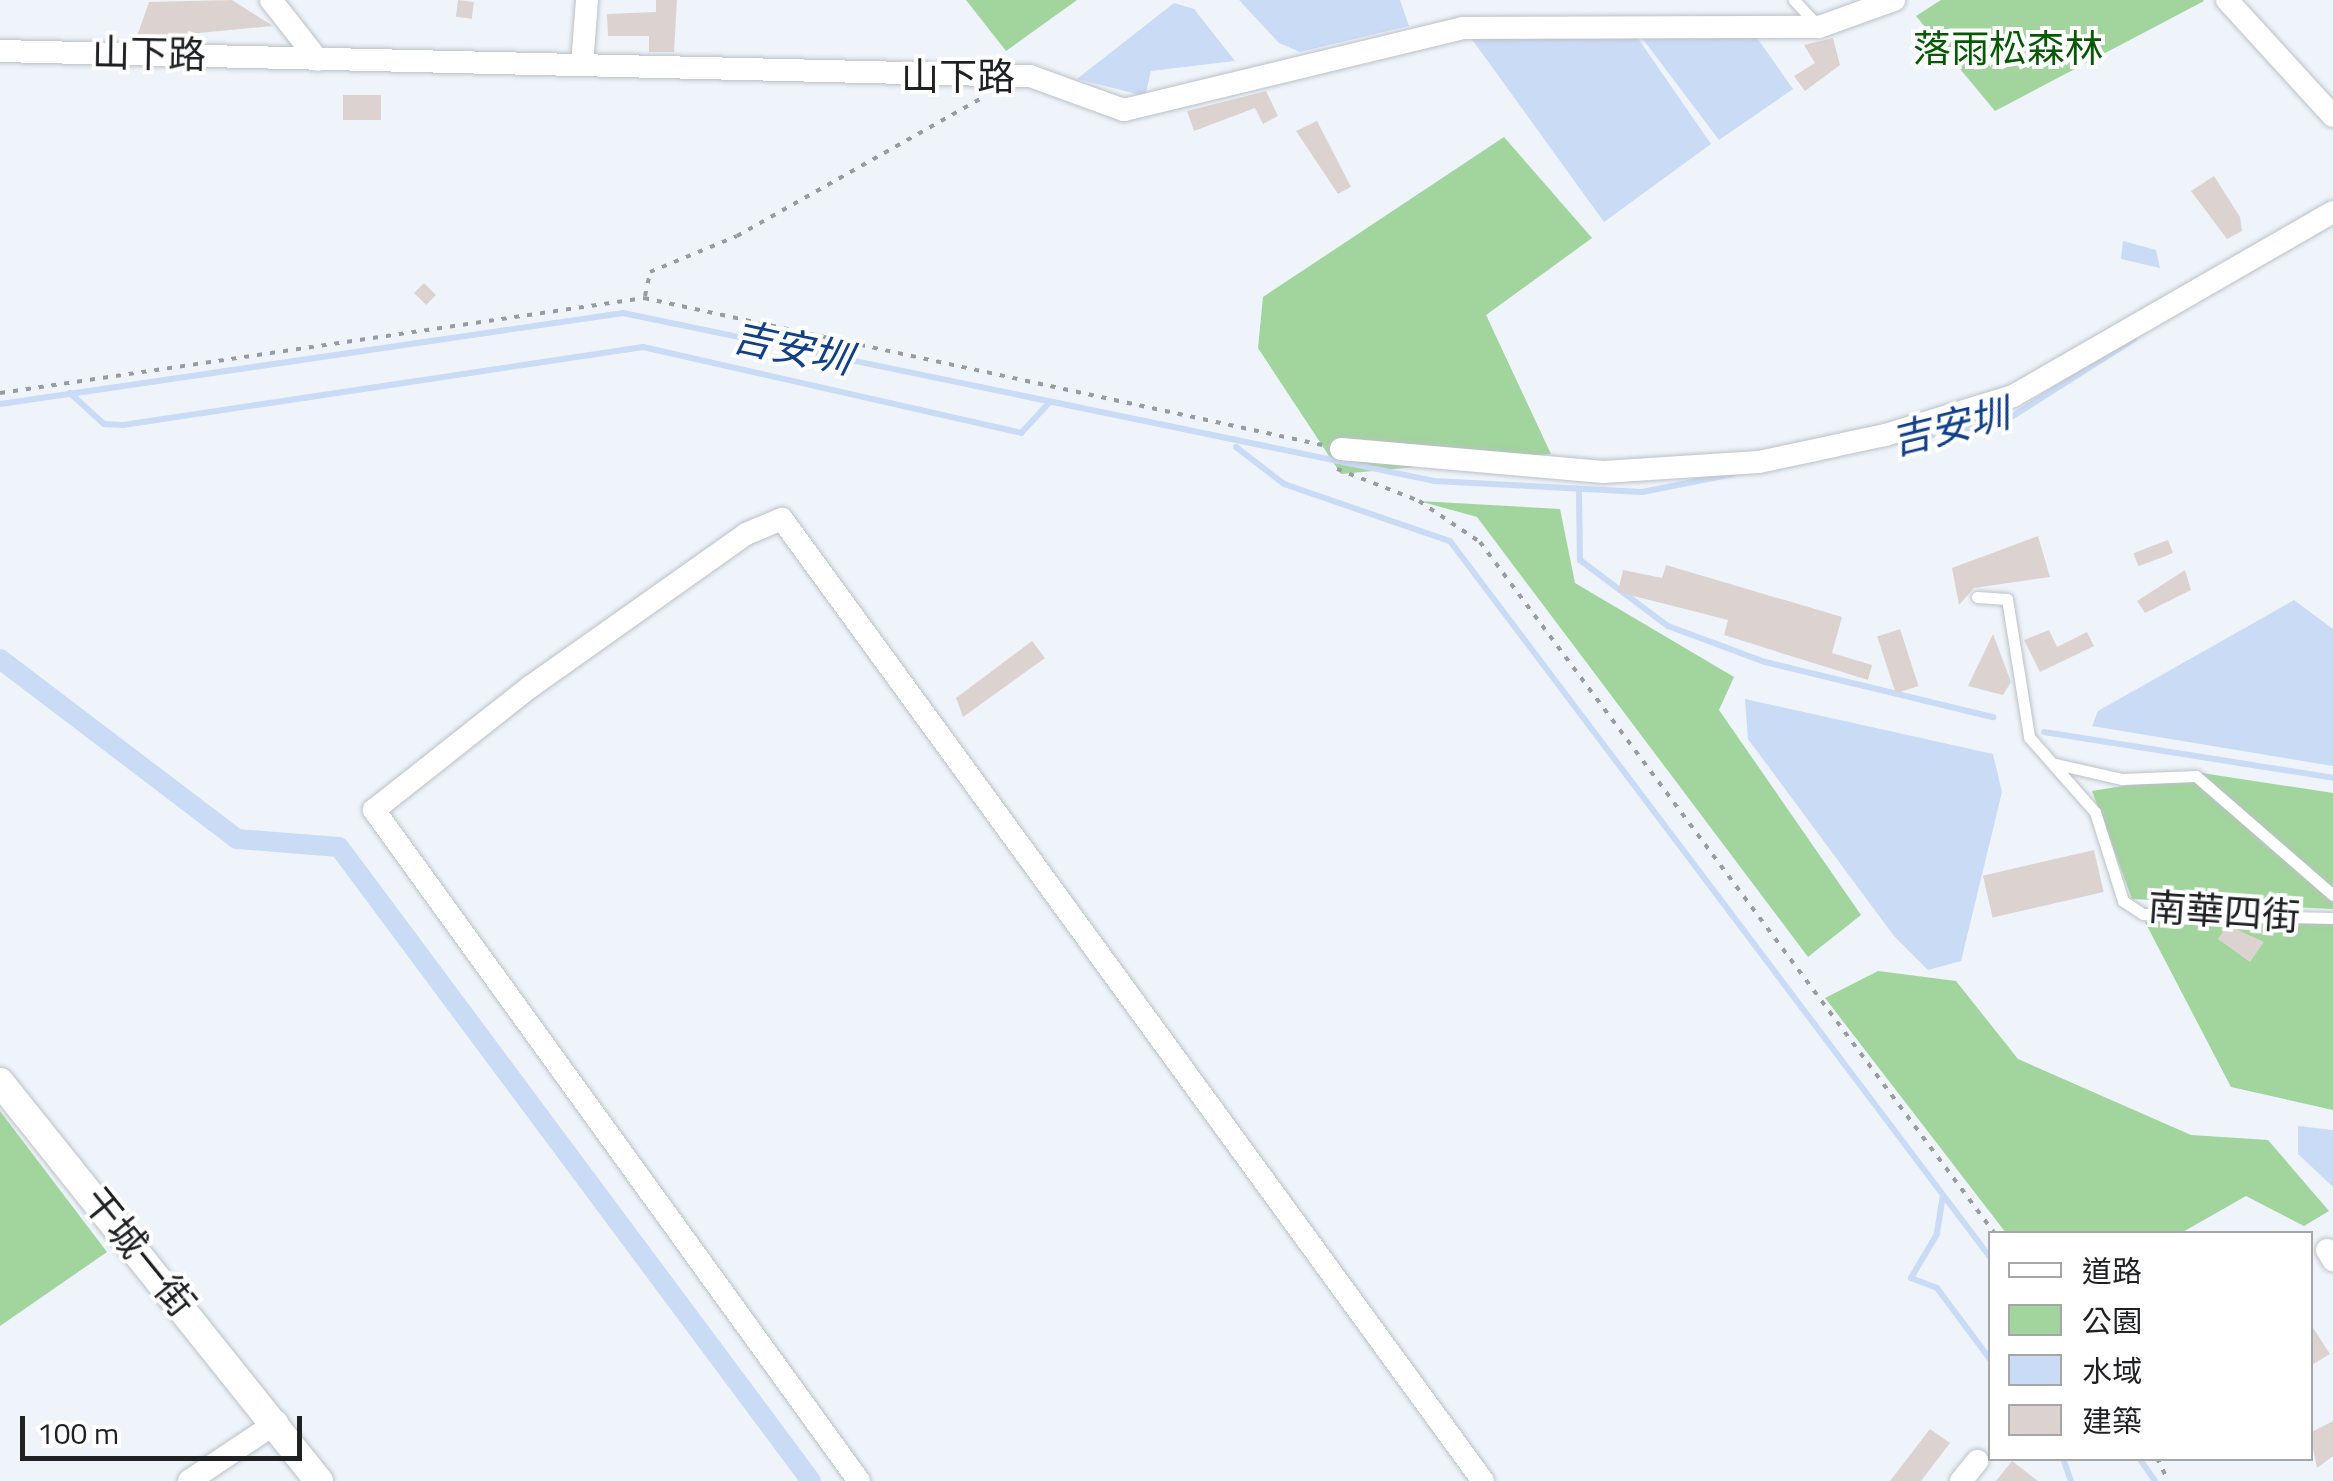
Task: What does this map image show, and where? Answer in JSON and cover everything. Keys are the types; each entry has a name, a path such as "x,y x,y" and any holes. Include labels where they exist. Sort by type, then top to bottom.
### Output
{"street":[{"path":"271,0 318,60"},
{"path":"582,66 587,0"},
{"name":"山下路","path":"0,51 1016,80 1030,76 1124,110 1462,28 1818,28 1894,0"},
{"path":"2227,0 2328,102"},
{"path":"1341,449 1604,472 1760,462 1886,435 2013,396 2333,212"},
{"path":"859,1481 374,810 545,676 746,534 782,518 1483,1481"},
{"name":"干城一街","path":"0,1082 277,1422 319,1481"},
{"path":"188,1481 277,1422"},
{"path":"1961,1481 1977,1460"}],"lane":[{"path":"1794,0 1818,28"},
{"name":"南華四街","path":"1977,597 2000,595 2016,620 2010,660 2038,750 2095,812 2123,901 2143,914 2333,918"},
{"path":"2038,750 2080,775 2196,776 2333,896"}],"path":[{"path":"644,298 650,272 737,236 1016,80"},
{"path":"0,393 644,298 1341,449"},
{"path":"1336,474 1419,500 1480,542 1992,1231"}],"green space":[{"path":"966,0 1077,0 1006,51"},
{"name":"落雨松森林","path":"1941,0 2204,1 1995,111 1916,16"},
{"path":"1504,137 1592,238 1486,315 1551,454 1341,474 1258,348 1263,297"},
{"path":"1419,501 1560,509 1575,583 1734,677 1719,710 1861,915 1808,957 1477,517"},
{"path":"2202,773 2333,793 2333,909 2132,899 2092,791"},
{"path":"2199,919 2333,923 2333,1110 2231,1087 2145,922"},
{"path":"1878,971 1956,981 2018,1059 2191,1135 2268,1140 2329,1211 2304,1226 2246,1196 2185,1231 2004,1231 1825,998"},
{"path":"0,1111 107,1252 0,1326"}],"water":[{"path":"1239,0 1400,0 1409,26 1300,52 1279,43"},
{"path":"1174,3 1194,9 1235,61 1151,71 1145,96 1077,79"},
{"path":"1466,31 1637,37 1711,144 1604,222"},
{"path":"1755,35 1793,89 1719,140 1642,38"},
{"path":"2123,241 2156,250 2160,268 2121,259"},
{"path":"2294,600 2333,629 2333,766 2092,726 2098,711"},
{"path":"1745,699 1993,754 2002,792 1961,961 1928,970 1894,936 1748,739"},
{"path":"2298,1126 2333,1130 2333,1187 2298,1154"}],"building":[{"path":"232,0 273,26 136,39 149,2"},
{"path":"458,0 474,2 472,19 456,17"},
{"path":"656,0 677,0 674,52 649,52 649,36 608,36 607,14 656,12"},
{"path":"1833,38 1840,65 1805,91 1794,76 1815,63 1804,45"},
{"path":"1266,91 1278,116 1263,124 1255,108 1194,131 1187,111"},
{"path":"343,95 381,95 381,120 343,120"},
{"path":"1317,121 1351,187 1338,194 1296,131"},
{"path":"2214,176 2240,217 2242,231 2227,239 2191,191"},
{"path":"424,283 436,295 426,305 414,293"},
{"path":"2038,536 2050,577 1974,588 1959,605 1952,568"},
{"path":"2168,540 2173,553 2138,566 2133,553"},
{"path":"1666,565 1842,617 1832,653 1872,665 1868,680 1724,635 1728,620 1618,592 1623,570 1662,578"},
{"path":"2185,570 2191,590 2145,613 2137,601"},
{"path":"1900,629 1919,686 1896,693 1877,636"},
{"path":"2049,630 2057,647 2087,632 2094,646 2040,672 2024,640"},
{"path":"1993,634 2011,682 2003,695 1968,686"},
{"path":"1032,641 1045,658 963,717 956,698"},
{"path":"2094,850 2104,892 1993,918 1983,876"},
{"path":"2227,925 2264,942 2250,962 2218,939"},
{"path":"2313,1328 2330,1354 2313,1364"},
{"path":"2333,1421 2333,1456 2317,1468 2313,1448 2313,1431"},
{"path":"1930,1429 1950,1443 1921,1481 1890,1481"},
{"path":"2012,1461 2038,1481 1996,1481"}],"waterway":[{"name":"吉安圳","path":"0,404 623,313 1434,481 1642,492 1733,474"},
{"name":"吉安圳","path":"1897,442 2005,421 2134,339"},
{"path":"70,393 104,424 123,425 643,347 1021,433 1049,403"},
{"path":"1236,447 1284,484 1450,541 1988,1254"},
{"name":"吉安圳","path":"1579,492 1580,560 1668,626 1765,662 1993,717"},
{"path":"0,659 237,839 339,847 811,1481"},
{"name":"吉安圳","path":"2044,732 2333,778"},
{"path":"1943,1195 1937,1234 1911,1278 1937,1288 1988,1356"},
{"path":"2064,1461 2071,1481"},
{"path":"2141,1461 2155,1481"}]}
